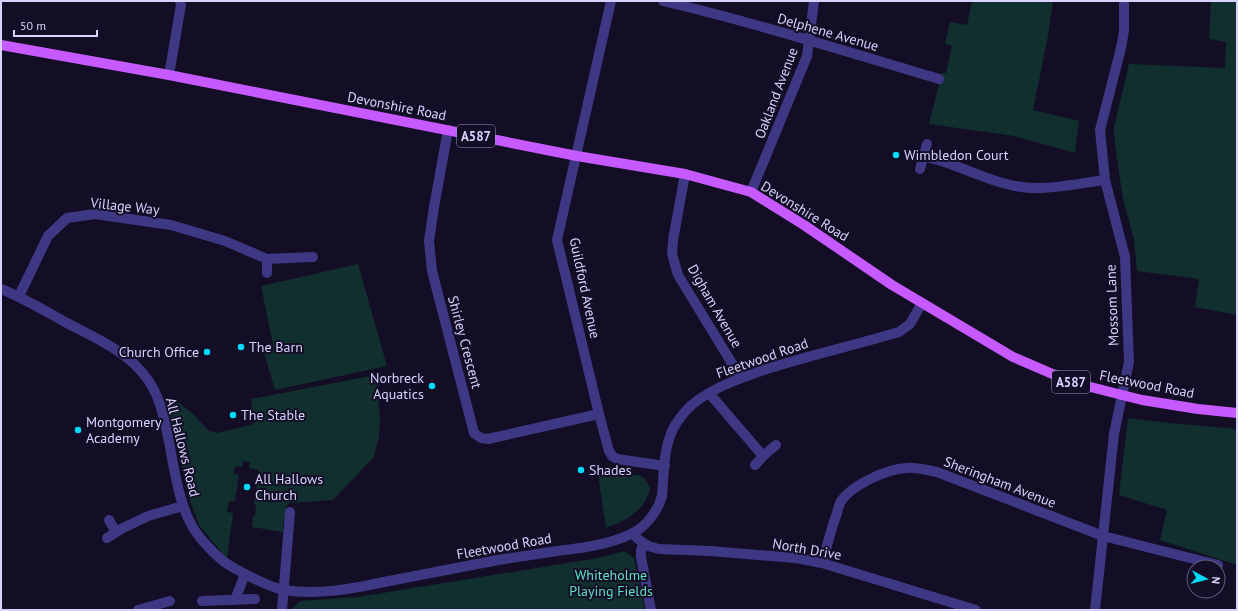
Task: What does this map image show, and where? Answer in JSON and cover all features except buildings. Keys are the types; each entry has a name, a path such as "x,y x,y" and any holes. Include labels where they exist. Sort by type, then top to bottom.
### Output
{"main road":[{"name":"Devonshire Road","path":"1,45 169,75 577,156 685,174 751,192 804,224 892,285 922,303"},
{"name":"Fleetwood Road","path":"922,303 1013,358 1070,382 1142,400 1237,413"}],"street":[{"path":"169,75 181,5 180,1"},
{"name":"Guildford Avenue","path":"611,1 557,240 607,446 612,456 617,459 665,466"},
{"name":"Delphene Avenue","path":"663,1 693,8 939,79"},
{"name":"Oakland Avenue","path":"751,192 801,74 807,56 814,1"},
{"name":"Mossom Lane","path":"1095,610 1114,434 1129,362 1125,257 1105,180 1100,130 1121,48 1124,31 1124,1"},
{"name":"Shirley Crescent","path":"448,130 429,241 432,271 474,433 481,438 488,438 599,414"},
{"path":"920,169 927,144"},
{"path":"924,156 952,164 995,180 1031,188 1052,187 1105,180"},
{"name":"Digham Avenue","path":"685,174 673,240 672,254 678,275 741,378"},
{"name":"Village Way","path":"19,296 48,236 67,218 95,214 171,225 225,241 268,259 312,257"},
{"path":"267,274 268,259"},
{"name":"All Hallows Road","path":"1,289 19,296 113,348 134,363 148,380 161,404 183,506 190,523 215,553 230,566 282,590"},
{"name":"Fleetwood Road","path":"282,590 307,592 328,591 372,585 498,560 611,542 633,533 640,529 649,520 658,508 662,496 667,450 674,427 689,408 698,400 709,393 741,378 800,358 899,332 910,324 922,303"},
{"path":"709,393 763,456"},
{"path":"755,465 776,445"},
{"name":"Sheringham Avenue","path":"822,563 841,501 869,480 883,473 905,468 917,468 936,472 1103,536 1194,559"},
{"path":"107,538 148,516 183,506"},
{"path":"282,610 282,590 290,512"},
{"path":"109,520 116,532"},
{"name":"North Drive","path":"633,533 648,546 659,548 796,558 822,563 976,610"},
{"path":"643,543 641,558 652,610"},
{"path":"235,600 245,574"},
{"path":"138,610 166,599"},
{"path":"202,601 254,599"}],"green space":[{"path":"972,1 1053,1 1048,36 1033,110 1079,121 1075,153 1014,136 929,124 942,73 946,73 952,46 945,44 950,22 967,25"},
{"path":"1211,1 1237,1 1237,315 1195,307 1199,279 1137,271 1134,239 1123,199 1115,145 1114,128 1129,64 1225,68 1226,42 1209,39"},
{"path":"358,264 387,366 275,390 264,353 274,350 261,286"},
{"path":"376,375 380,417 379,436 374,457 333,500 288,503 283,524 283,532 252,527 253,516 255,516 256,504 254,504 259,470 249,468 250,462 243,461 242,467 235,466 234,473 239,475 235,501 229,501 227,512 233,513 227,559 199,525 190,501 168,407 177,401 192,413 209,431 218,433 254,424 251,399"},
{"path":"1128,418 1237,429 1237,565 1226,561 1226,559 1219,559 1160,540 1167,510 1119,495"},
{"path":"611,473 638,475 644,478 650,487 645,502 634,514 606,528 598,475"},
{"name":"Whiteholme Playing Fields","path":"625,551 634,558 645,610 292,609 300,601 358,597 598,558"}],"place":[{"name":"Wimbledon Court","path":"896,155"},
{"name":"The Barn","path":"241,347"},
{"name":"Church Office","path":"207,352"},
{"name":"Norbreck Aquatics","path":"432,386"},
{"name":"The Stable","path":"233,415"},
{"name":"Montgomery Academy","path":"78,430"},
{"name":"Shades","path":"581,470"},
{"name":"All Hallows Church","path":"247,487"}]}
